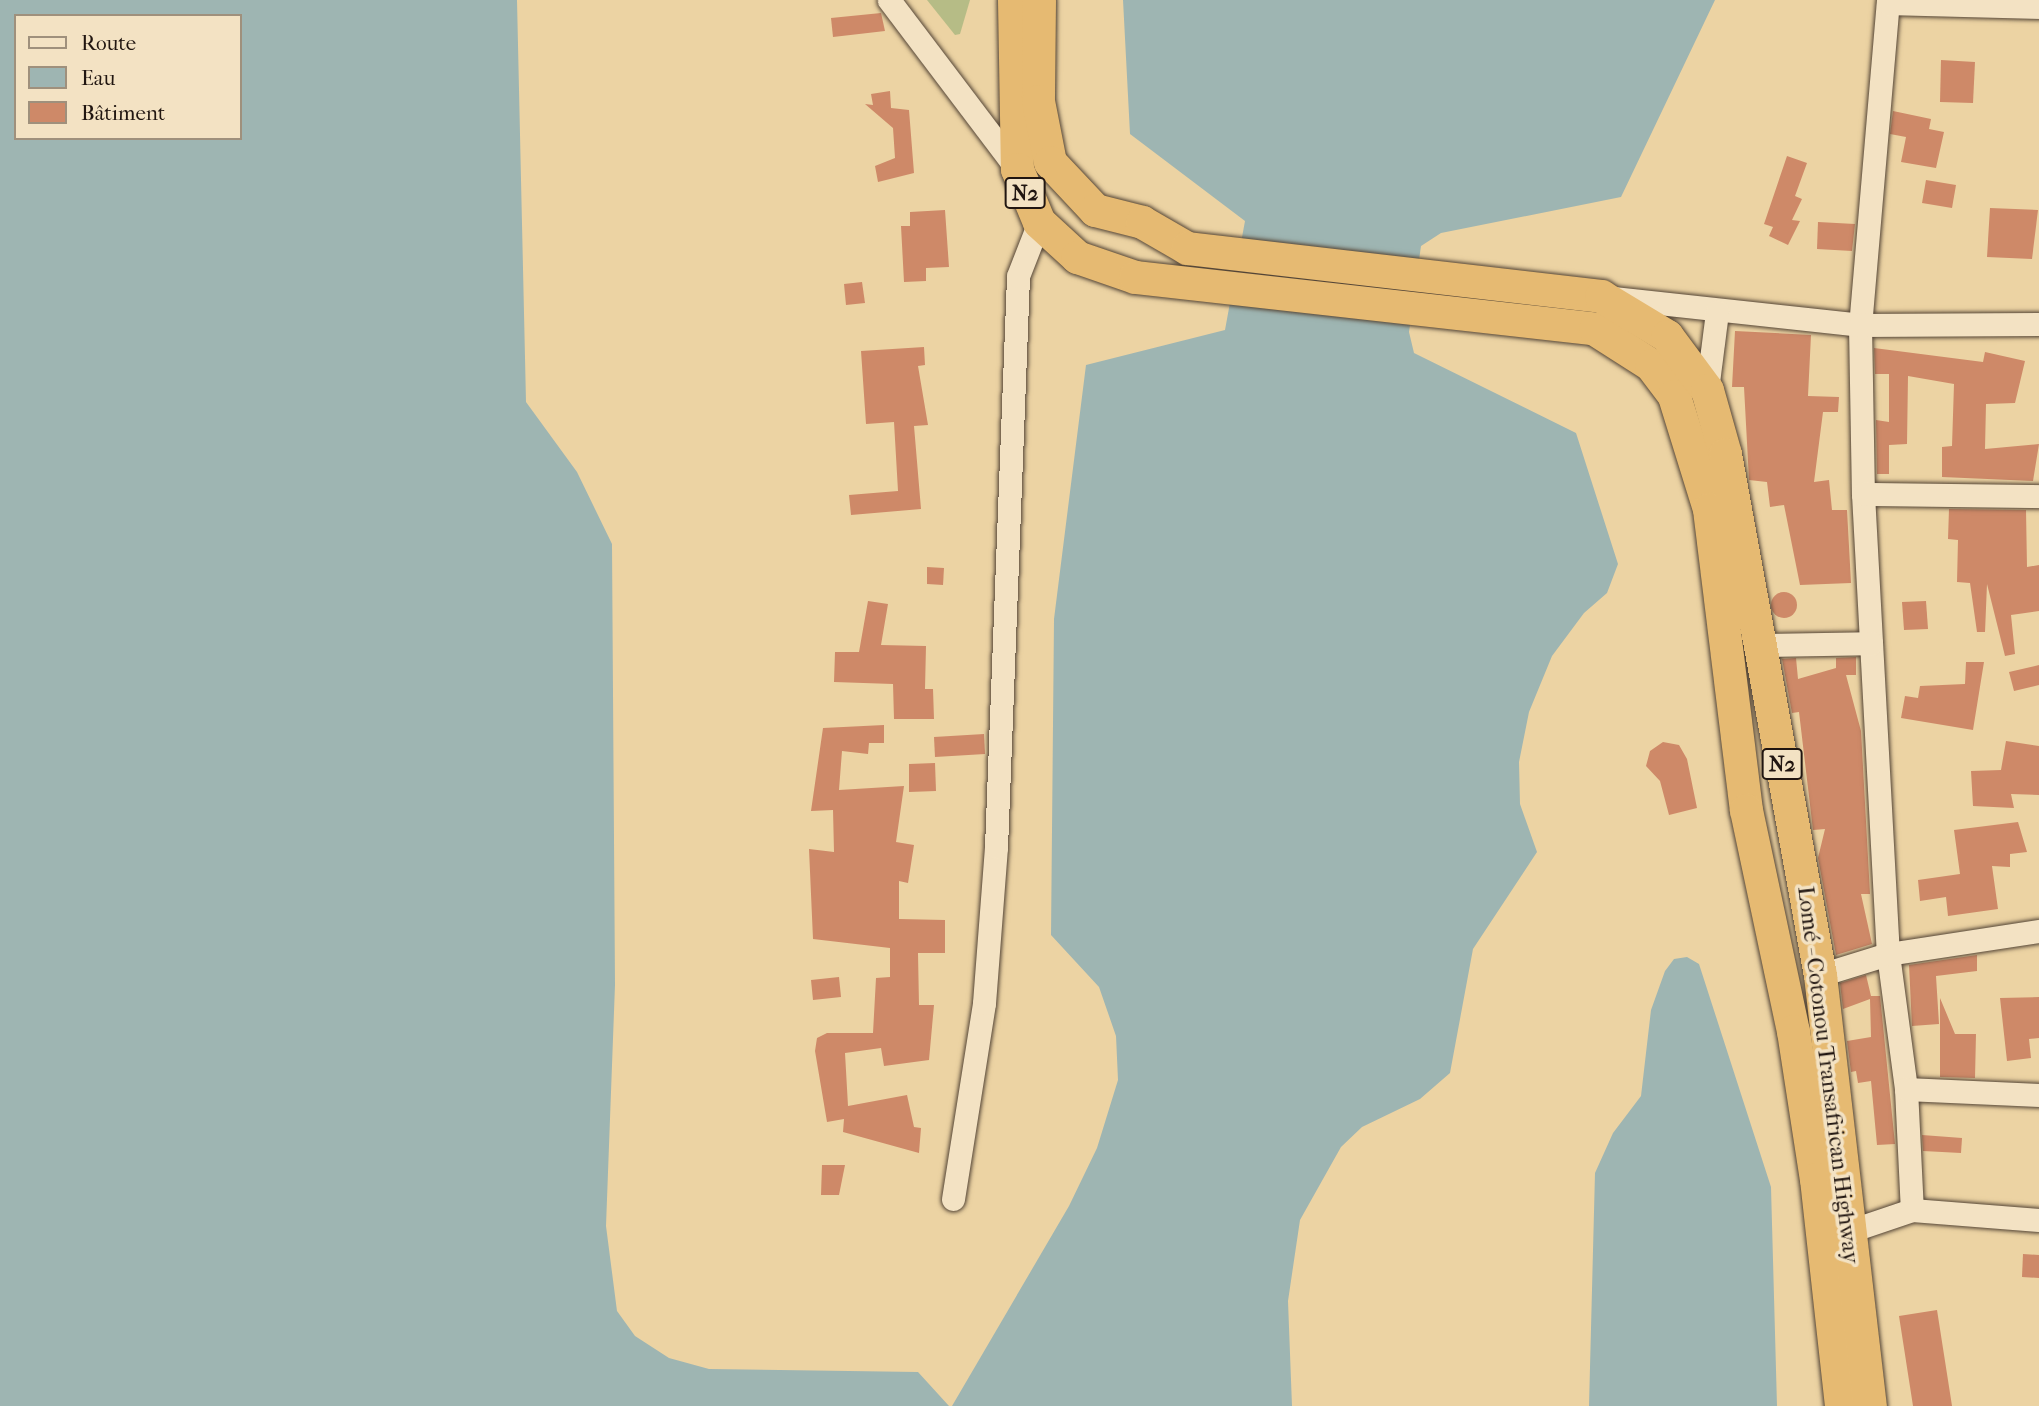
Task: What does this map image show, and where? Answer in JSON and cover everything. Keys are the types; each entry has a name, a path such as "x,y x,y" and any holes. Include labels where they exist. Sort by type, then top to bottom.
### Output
{"highway":[{"name":"N2","path":"1014,0 1017,169 1039,222 1101,268 1595,329 1621,341 1651,365 1687,423 1709,509 1746,810 1835,1235 1841,1406"},
{"name":"Lomé - Cotonou Transafrican Highway","path":"1039,0 1038,101 1050,162 1095,210 1142,222 1187,248 1601,296 1667,336 1707,390 1761,645 1820,975 1835,1235 1870,1406"}],"street":[{"path":"889,0 1017,169"},
{"path":"1912,1210 1906,1089 1888,954 1863,494 1860,325 1888,2 2039,7"},
{"path":"953,1199 984,1003 996,847 1018,276 1039,222"},
{"path":"1601,296 1717,312 1860,325 2039,324"},
{"path":"1707,390 1717,312"},
{"path":"1863,494 2039,496"},
{"path":"1761,645 1871,643"},
{"path":"1820,975 1888,954 2039,931"},
{"path":"1906,1089 2039,1095"},
{"path":"1835,1235 1912,1210 2039,1220"}],"green space":[{"path":"927,0 970,0 960,34 955,35"}],"water":[{"path":"0,0 517,0 526,402 577,472 612,544 615,985 606,1226 617,1311 635,1336 669,1358 709,1369 918,1372 949,1406 0,1406"},
{"path":"1123,0 1715,0 1621,197 1441,233 1421,246 1409,332 1414,353 1576,433 1618,564 1607,593 1584,613 1552,656 1529,712 1519,762 1520,804 1537,852 1473,949 1450,1073 1420,1099 1362,1127 1341,1147 1300,1220 1288,1301 1292,1406 952,1406 1069,1206 1097,1148 1118,1080 1116,1036 1099,987 1051,935 1054,619 1086,365 1225,330 1245,221 1130,134"},
{"path":"1687,957 1699,964 1771,1187 1777,1406 1589,1406 1595,1173 1613,1133 1641,1096 1651,1010 1665,971 1674,959"}],"building":[{"path":"881,13 885,31 833,37 831,18"},
{"path":"1941,60 1975,62 1973,103 1940,102"},
{"path":"890,91 891,108 909,110 914,173 878,182 875,166 895,158 893,128 865,104 873,105 871,94"},
{"path":"1893,111 1931,119 1929,129 1944,132 1936,168 1901,162 1906,137 1890,134"},
{"path":"1787,156 1807,163 1795,196 1802,199 1792,220 1800,221 1788,245 1769,236 1773,227 1764,224"},
{"path":"1926,180 1956,185 1952,208 1922,203"},
{"path":"1990,208 2038,210 2032,259 1987,257"},
{"path":"945,210 949,267 926,268 926,281 904,282 901,226 910,226 910,212"},
{"path":"1818,222 1855,224 1852,251 1817,249"},
{"path":"862,282 865,303 846,305 844,284"},
{"path":"1735,331 1811,335 1808,396 1839,397 1838,412 1823,412 1814,482 1829,480 1832,510 1847,510 1851,583 1800,585 1784,505 1770,507 1767,482 1749,480 1744,387 1732,387"},
{"path":"924,347 925,365 918,366 928,425 914,426 921,509 851,515 849,495 898,491 894,422 866,424 861,351"},
{"path":"1874,348 1983,362 1985,352 2025,361 2015,403 1986,404 1985,449 2039,444 2033,481 1942,477 1942,447 1952,446 1954,384 1908,376 1907,444 1889,445 1889,474 1877,474 1876,420 1889,422 1889,374 1875,374"},
{"path":"1949,509 2026,510 2027,567 2039,565 2039,611 2011,615 2015,654 2005,656 1987,584 1985,632 1977,632 1970,583 1957,582 1958,540 1948,539"},
{"path":"927,567 944,568 943,585 927,584"},
{"path":"1784,592 1793,596 1797,605 1793,614 1784,618 1775,614 1771,605 1775,596"},
{"path":"868,601 888,604 881,645 926,646 925,689 933,689 934,719 894,719 893,684 834,682 835,652 859,652"},
{"path":"1926,601 1928,629 1904,630 1902,602"},
{"path":"1856,657 1856,675 1846,675 1861,731 1870,894 1861,894 1872,944 1836,955 1818,858 1825,829 1813,830 1799,712 1792,713 1782,659 1796,658 1798,679 1836,668 1836,658"},
{"path":"1966,662 1984,662 1973,730 1901,718 1905,696 1918,698 1920,686 1965,684"},
{"path":"2039,665 2039,685 2014,691 2009,672"},
{"path":"884,725 884,743 869,743 868,754 842,751 839,790 904,786 896,842 914,845 908,883 899,881 899,919 945,920 945,953 918,953 919,1005 934,1005 929,1060 884,1066 881,1048 845,1053 848,1106 907,1095 914,1127 921,1128 919,1153 843,1132 844,1119 827,1122 815,1051 817,1038 827,1033 873,1033 876,978 890,977 890,948 813,939 809,849 834,852 833,810 811,811 823,728"},
{"path":"984,734 985,754 935,757 934,737"},
{"path":"2006,741 2039,746 2039,795 2011,794 2014,808 1973,806 1971,771 2001,770"},
{"path":"1663,742 1679,745 1687,759 1697,808 1669,815 1660,781 1646,766 1650,751"},
{"path":"935,763 936,791 909,792 909,764"},
{"path":"2018,822 2027,852 2010,854 2010,867 1992,866 1998,909 1948,916 1946,897 1920,901 1918,880 1960,874 1954,830"},
{"path":"1977,955 1977,971 1936,976 1939,1024 1912,1026 1909,965"},
{"path":"1866,975 1871,996 1880,996 1895,1144 1877,1145 1871,1081 1858,1083 1856,1071 1851,1072 1847,1041 1871,1037 1870,999 1843,1009 1840,983"},
{"path":"839,977 841,997 813,1000 811,980"},
{"path":"2039,997 2039,1038 2029,1039 2031,1058 2007,1061 2000,998"},
{"path":"1940,998 1955,1034 1976,1034 1975,1078 1940,1077"},
{"path":"1922,1135 1962,1138 1961,1153 1923,1151"},
{"path":"822,1165 845,1165 839,1195 821,1195"},
{"path":"2023,1254 2039,1255 2039,1278 2022,1277"},
{"path":"1937,1310 1952,1406 1913,1406 1899,1316"}]}
